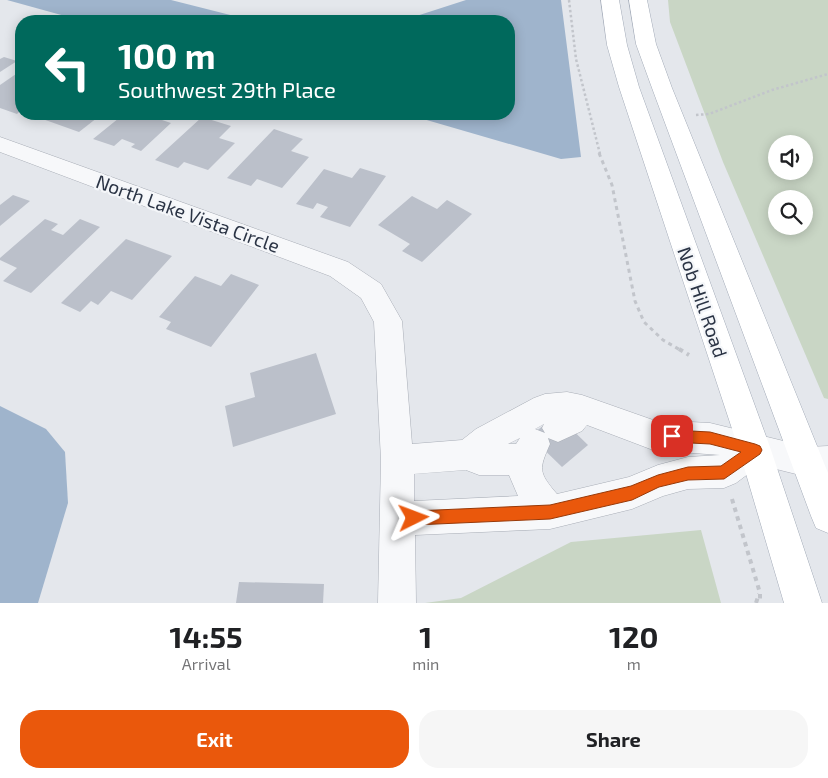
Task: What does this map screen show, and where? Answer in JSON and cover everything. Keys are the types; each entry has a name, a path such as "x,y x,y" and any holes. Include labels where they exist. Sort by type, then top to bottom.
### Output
{"main road":[{"name":"Nob Hill Road","path":"610,0 616,45 629,87 755,450 803,603"},
{"name":"Nob Hill Road","path":"638,0 646,44 669,107 818,462 828,516"}],"street":[{"name":"North Lake Vista Circle","path":"0,144 339,269 371,291 388,321 397,460"},
{"path":"469,455 487,439 545,408 568,406 582,409 653,435 710,438 755,450 818,462"},
{"path":"397,603 397,460 469,455 479,460 539,444 572,421 582,409"},
{"path":"539,444 526,478 530,488 550,512"},
{"path":"396,519 550,512 632,493 658,481 688,473 724,472 755,450"}],"path":[{"path":"569,0 576,59 594,142 612,185 635,301 644,322 663,340 690,355"},
{"path":"696,115 709,114 772,90 828,74"},
{"path":"732,499 760,593 760,603"},
{"path":"756,603 760,593"}],"green space":[{"path":"668,0 828,0 828,399 824,398 723,162 670,22"},
{"path":"701,530 721,603 425,603 461,598 571,542"}],"water":[{"path":"7,0 171,0 230,15 61,15"},
{"path":"466,0 561,0 581,157 561,159 427,120 515,120 515,15 420,15"},
{"path":"0,406 46,429 65,452 68,503 38,603 0,603"}],"building":[{"path":"4,57 15,60 15,62 0,72 0,59"},
{"path":"15,75 15,113 0,108 0,85"},
{"path":"45,120 94,120 79,132"},
{"path":"117,120 162,120 171,123 141,151 131,147 135,144 122,139 114,146 93,139"},
{"path":"199,120 212,120 231,126 219,138 235,143 208,170 184,162 178,168 155,160"},
{"path":"274,129 303,139 291,151 309,157 282,188 257,179 251,186 227,178"},
{"path":"360,168 386,176 350,227 320,217 328,207 317,203 313,209 296,204 324,169 352,178"},
{"path":"13,195 30,201 0,226 0,205"},
{"path":"412,196 437,209 447,200 472,214 422,262 402,251 410,244 378,225"},
{"path":"45,219 58,224 51,230 63,235 80,219 100,227 31,293 3,281 17,268 0,260 0,258"},
{"path":"126,239 172,256 132,300 111,291 98,305 91,301 80,312 61,303"},
{"path":"231,274 259,285 211,347 166,329 171,322 159,317 195,276 221,286"},
{"path":"316,353 336,414 233,447 225,406 255,397 250,373"},
{"path":"557,415 588,445 562,467 530,436"},
{"path":"239,582 324,584 323,603 236,603"}],"route":[{"path":"414,518 550,512 632,493 658,481 688,473 724,472 755,450 710,438 672,436"}]}
